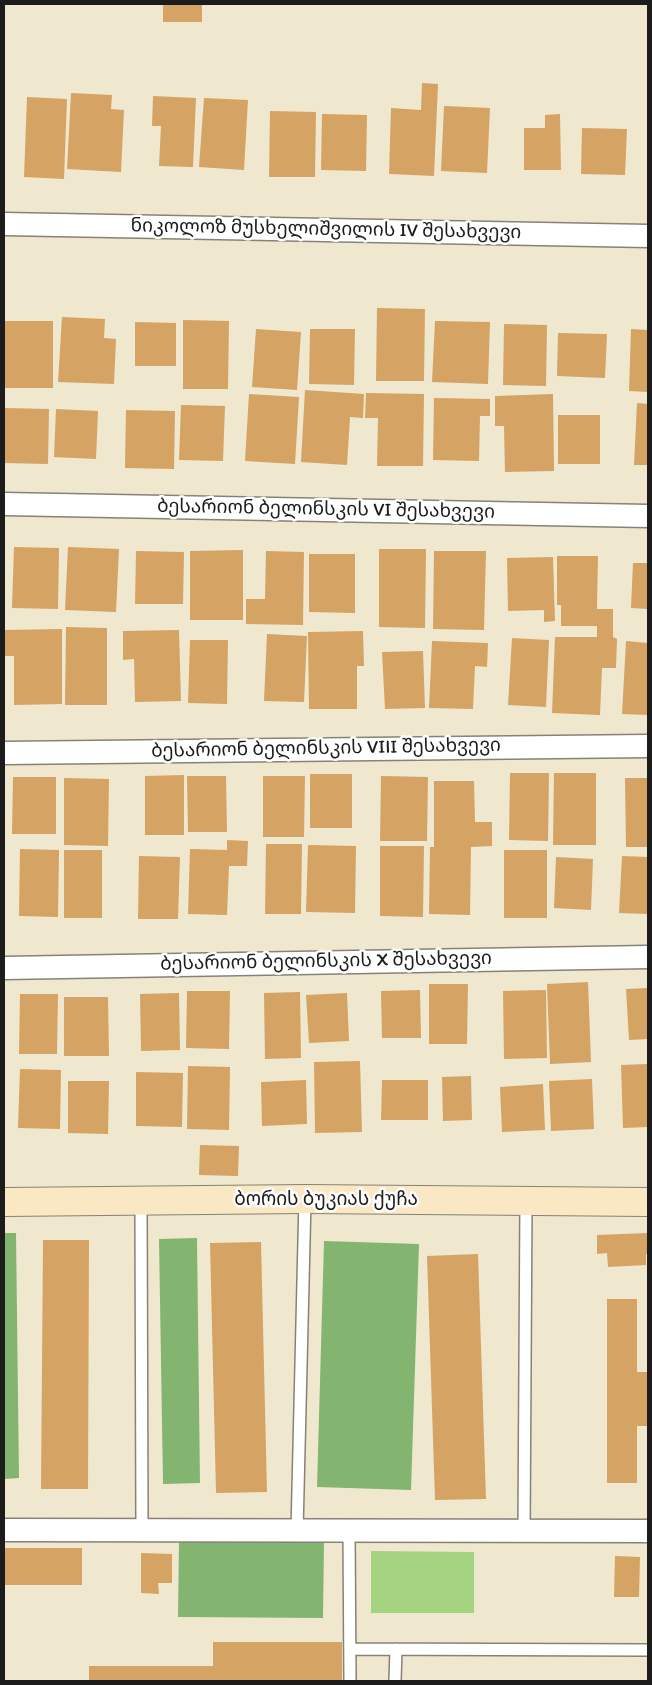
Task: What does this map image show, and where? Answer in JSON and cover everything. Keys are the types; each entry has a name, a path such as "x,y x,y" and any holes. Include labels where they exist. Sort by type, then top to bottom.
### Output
{"street":[{"name":"ნიკოლოზ მუსხელიშვილის IV შესახვევი","path":"4,224 648,236"},
{"name":"ბესარიონ ბელინსკის VI შესახვევი","path":"4,504 648,516"},
{"name":"ბესარიონ ბელინსკის VIII შესახვევი","path":"4,753 648,746"},
{"name":"ბესარიონ ბელინსკის X შესახვევი","path":"4,968 648,957"},
{"name":"ბორის ბუკიას ქუჩა","path":"4,1202 305,1199 648,1202"},
{"path":"4,1530 648,1531"}],"lane":[{"path":"297,1531 305,1199"},
{"path":"141,1200 142,1530"},
{"path":"524,1531 526,1201"},
{"path":"348,1531 350,1681"},
{"path":"350,1649 648,1650"},
{"path":"395,1681 396,1649"}],"green space":[{"path":"4,1233 16,1233 19,1478 4,1479"},
{"path":"197,1238 200,1483 163,1484 159,1239"},
{"path":"324,1241 419,1244 411,1490 317,1487"},
{"path":"179,1540 324,1542 323,1618 178,1617"},
{"path":"371,1551 474,1552 474,1613 371,1613"}],"building":[{"path":"163,4 202,4 202,22 163,22"},
{"path":"422,83 438,84 434,176 389,174 391,108 421,110"},
{"path":"71,93 112,95 111,109 124,110 121,172 67,169"},
{"path":"153,96 196,98 193,167 159,166 161,126 152,126"},
{"path":"27,97 67,99 64,179 24,177"},
{"path":"204,98 248,100 244,170 199,167"},
{"path":"444,106 490,108 487,173 441,171"},
{"path":"270,111 316,112 315,177 269,177"},
{"path":"322,114 367,115 366,171 321,170"},
{"path":"560,114 561,170 524,170 524,128 545,128 545,115"},
{"path":"582,128 627,129 625,175 581,174"},
{"path":"377,308 425,309 424,381 376,381"},
{"path":"62,317 105,319 104,338 116,339 114,384 58,382"},
{"path":"183,320 229,321 228,389 183,389"},
{"path":"4,321 53,321 53,388 4,388"},
{"path":"435,321 490,322 488,384 432,382"},
{"path":"135,322 176,323 176,366 135,366"},
{"path":"504,324 547,325 546,386 503,385"},
{"path":"256,329 301,332 297,390 252,387"},
{"path":"310,329 355,329 354,385 309,384"},
{"path":"631,329 648,330 648,392 629,391"},
{"path":"558,333 607,334 605,378 557,376"},
{"path":"305,390 364,394 363,418 350,417 347,465 301,462"},
{"path":"366,393 424,394 423,466 377,466 378,418 365,418"},
{"path":"249,394 299,397 295,464 245,461"},
{"path":"553,394 554,471 505,472 504,426 495,426 495,396"},
{"path":"434,398 490,399 490,416 480,416 479,461 433,460"},
{"path":"637,403 648,404 648,465 634,465"},
{"path":"181,405 225,406 223,461 179,460"},
{"path":"4,408 49,409 48,464 4,463"},
{"path":"56,409 98,411 96,459 54,457"},
{"path":"126,410 175,411 174,469 125,468"},
{"path":"558,415 600,415 600,464 558,464"},
{"path":"14,547 59,548 58,609 12,608"},
{"path":"68,547 119,549 116,612 65,610"},
{"path":"379,549 426,549 425,628 379,627"},
{"path":"243,550 243,620 190,620 190,551"},
{"path":"136,551 184,552 183,604 135,604"},
{"path":"266,551 304,552 303,625 246,624 246,599 265,599"},
{"path":"434,551 486,551 484,630 433,629"},
{"path":"309,554 355,554 355,613 309,612"},
{"path":"557,556 598,556 597,609 613,609 613,637 617,639 616,668 602,668 600,715 552,713 555,637 597,637 597,626 561,626 561,605 557,605"},
{"path":"553,557 555,621 544,622 544,610 508,611 507,558"},
{"path":"633,563 648,563 648,609 631,608"},
{"path":"66,627 107,628 107,705 65,705"},
{"path":"62,629 62,704 14,705 14,656 4,656 4,630"},
{"path":"179,630 181,701 135,702 134,659 123,660 123,631"},
{"path":"363,631 364,666 357,666 357,709 309,709 308,632"},
{"path":"267,634 307,636 304,702 264,701"},
{"path":"512,638 549,640 546,707 508,705"},
{"path":"190,640 228,640 227,704 188,703"},
{"path":"432,641 488,643 487,667 475,666 473,709 429,708"},
{"path":"626,641 648,643 648,715 622,714"},
{"path":"423,651 425,708 385,709 382,652"},
{"path":"510,773 549,773 548,841 509,840"},
{"path":"554,773 596,773 596,845 553,845"},
{"path":"310,774 352,774 352,828 310,828"},
{"path":"184,775 184,835 145,835 145,776"},
{"path":"187,776 226,776 227,832 188,832"},
{"path":"263,776 305,776 304,837 263,837"},
{"path":"381,776 428,777 427,841 380,841"},
{"path":"13,777 56,777 56,834 12,834"},
{"path":"64,778 109,779 108,846 64,845"},
{"path":"625,778 648,778 648,847 626,847"},
{"path":"434,781 474,781 475,822 492,822 492,846 471,847 470,915 429,914 430,847 434,847"},
{"path":"227,840 248,841 247,866 229,866 227,915 188,914 190,849 227,850"},
{"path":"266,844 302,844 301,914 265,914"},
{"path":"308,845 356,846 355,913 306,912"},
{"path":"380,846 424,846 423,917 380,916"},
{"path":"20,849 59,850 58,917 19,916"},
{"path":"64,850 102,850 102,918 64,918"},
{"path":"504,850 547,850 547,918 504,918"},
{"path":"139,856 180,857 178,919 138,919"},
{"path":"622,856 648,857 648,914 619,913"},
{"path":"556,857 593,859 591,910 554,908"},
{"path":"588,982 591,1062 550,1064 547,984"},
{"path":"429,984 468,984 467,1044 429,1044"},
{"path":"648,988 648,1039 629,1040 626,989"},
{"path":"420,990 421,1038 382,1038 381,991"},
{"path":"546,990 547,1058 504,1059 503,991"},
{"path":"187,991 230,991 229,1049 186,1048"},
{"path":"300,992 301,1058 265,1059 264,993"},
{"path":"179,993 180,1050 141,1051 140,994"},
{"path":"347,993 349,1041 309,1043 306,995"},
{"path":"20,994 58,994 57,1054 19,1054"},
{"path":"64,997 108,997 109,1056 64,1056"},
{"path":"360,1061 362,1132 315,1133 314,1062"},
{"path":"648,1064 648,1127 623,1128 621,1065"},
{"path":"188,1066 230,1067 229,1130 187,1129"},
{"path":"20,1069 61,1070 60,1129 18,1128"},
{"path":"136,1072 183,1073 182,1127 136,1126"},
{"path":"471,1076 472,1120 443,1121 442,1077"},
{"path":"592,1079 594,1129 551,1131 549,1081"},
{"path":"306,1080 307,1124 262,1126 261,1082"},
{"path":"382,1080 428,1080 428,1120 381,1120"},
{"path":"68,1081 109,1081 108,1134 68,1133"},
{"path":"543,1084 545,1130 502,1132 500,1087"},
{"path":"200,1145 239,1146 238,1176 199,1175"},
{"path":"648,1233 646,1265 608,1267 607,1253 597,1254 597,1235"},
{"path":"43,1240 89,1240 88,1489 41,1489"},
{"path":"261,1242 267,1492 216,1493 210,1243"},
{"path":"478,1254 486,1499 435,1500 427,1256"},
{"path":"607,1299 637,1299 637,1372 648,1372 648,1426 637,1426 637,1483 607,1483"},
{"path":"4,1548 82,1548 82,1585 4,1585"},
{"path":"141,1553 172,1554 172,1583 158,1583 159,1594 141,1593"},
{"path":"615,1556 640,1557 639,1597 614,1597"},
{"path":"213,1642 342,1642 342,1681 89,1681 89,1666 213,1666"}]}
